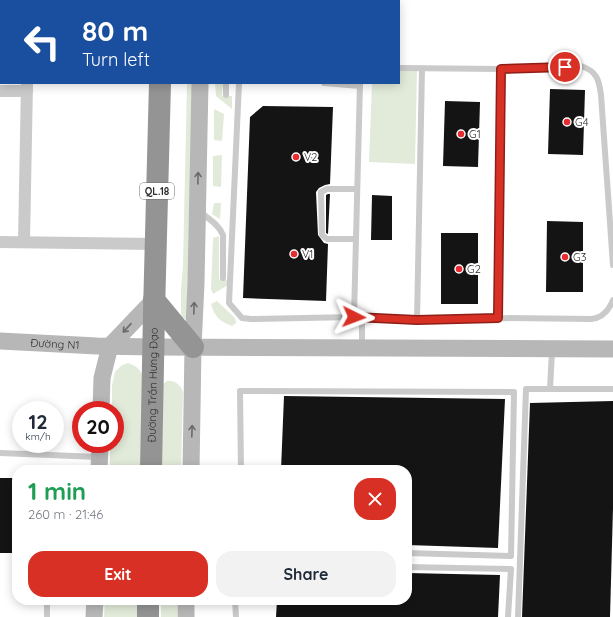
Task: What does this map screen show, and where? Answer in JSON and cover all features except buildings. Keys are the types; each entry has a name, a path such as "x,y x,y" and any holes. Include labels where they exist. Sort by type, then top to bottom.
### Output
{"highway":[{"name":"Đường Trần Hưng Đạo","path":"151,465 160,84"},
{"path":"154,300 192,347"},
{"path":"148,605 148,617"}],"street":[{"path":"191,465 192,347 200,84"},
{"path":"0,91 27,87 24,242"},
{"path":"0,242 156,244"},
{"name":"Đường Trần Hưng Đạo","path":"101,401 102,378 110,346 154,300"},
{"name":"Đường N1","path":"0,341 154,347 613,349"},
{"path":"94,617 95,605"},
{"path":"186,605 186,617"}],"lane":[{"path":"400,68 501,69 581,66 593,72 598,78 601,95 613,265"},
{"path":"417,320 422,69"},
{"path":"498,318 501,69"},
{"path":"226,84 226,95"},
{"path":"239,84 229,304 242,318 362,317 417,320 597,318 608,308 613,300"},
{"path":"342,84 360,85 354,317"},
{"path":"356,239 327,239 321,232 322,192 327,189 357,189"},
{"path":"197,210 222,230 223,278"},
{"path":"362,317 362,348"},
{"path":"550,389 552,349"},
{"path":"518,617 526,389 613,389"},
{"path":"241,465 240,391 514,392 512,556 412,553"},
{"path":"0,453 100,457"},
{"path":"412,567 511,569 508,617"},
{"path":"47,605 47,617"},
{"path":"235,605 236,617"}],"green space":[{"path":"400,68 417,68 415,164 369,162 372,84 400,84"},
{"path":"187,84 196,84 194,180 186,319 182,317 181,313"},
{"path":"215,84 223,84 222,96 232,96 232,109 216,96"},
{"path":"214,109 224,114 222,141 214,140"},
{"path":"222,155 221,187 213,186 213,156"},
{"path":"214,203 221,203 220,219 212,214"},
{"path":"219,236 219,279 227,280 228,285 213,294 211,289 213,238"},
{"path":"217,301 235,318 236,323 232,326 221,320 214,312 211,304"},
{"path":"128,363 142,373 144,379 141,465 110,465 110,453 124,453 124,401 112,401 112,385 115,372 122,365"},
{"path":"167,381 172,381 181,387 183,392 181,465 162,465 162,385"},
{"path":"105,605 137,605 137,617 104,617"},
{"path":"161,605 177,605 177,617 161,617"}],"place":[{"name":"G4","path":"567,122"},
{"name":"G1","path":"461,134"},
{"name":"V2","path":"296,157"},
{"name":"V1","path":"294,254"},
{"name":"G3","path":"565,257"},
{"name":"G2","path":"459,269"}],"route":[{"path":"354,317 417,320 498,318 501,69 565,67"}]}
